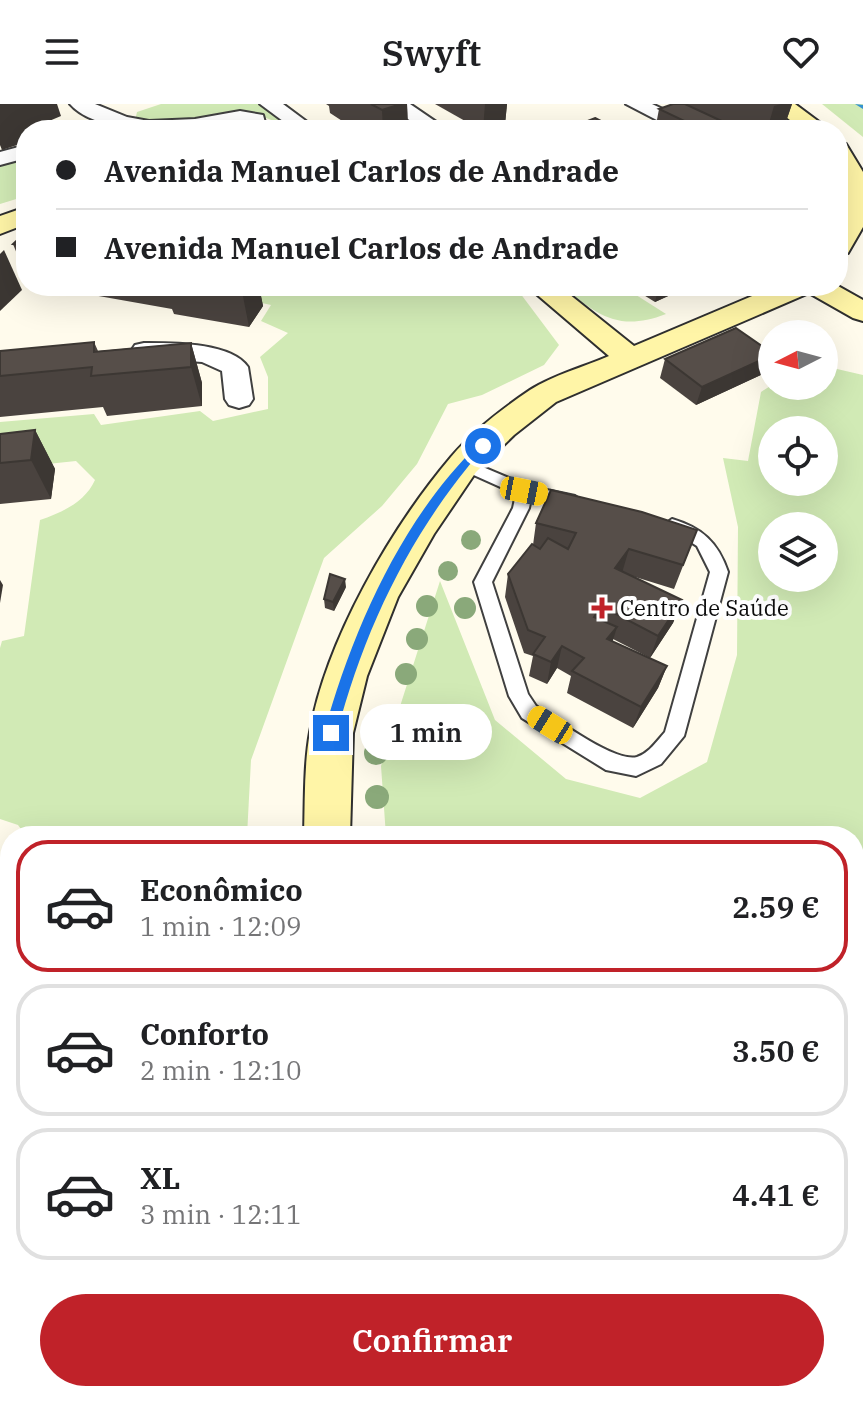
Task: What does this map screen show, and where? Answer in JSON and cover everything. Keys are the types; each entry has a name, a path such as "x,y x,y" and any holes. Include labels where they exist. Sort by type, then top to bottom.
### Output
{"street":[{"path":"80,104 113,120"},
{"path":"99,114 134,104"},
{"path":"270,104 293,120"},
{"path":"396,104 422,120"},
{"path":"636,104 670,120"},
{"path":"780,104 803,120"},
{"path":"211,120 237,115 256,120"},
{"path":"848,170 857,183 857,201 848,228"},
{"path":"553,296 631,359"},
{"path":"330,826 331,733 346,676 379,595 421,525 464,464 502,427 545,395 777,296"},
{"path":"835,296 863,312"},
{"path":"114,352 183,352 225,361 235,367 239,399"}],"lane":[{"path":"464,464 524,491 594,506"},
{"path":"524,491 521,508 483,582 515,682 529,712 613,764 636,767 654,758 674,736 719,572 714,553 703,540 684,528 654,521"}],"green space":[{"path":"161,104 261,104 284,120 230,114 192,120 135,120 137,112"},
{"path":"822,104 863,104 863,137 848,125 848,120 842,120"},
{"path":"16,161 16,199 0,204 0,167"},
{"path":"229,296 522,296 559,345 544,365 482,395 448,404 417,464 382,506 324,558 251,760 248,826 19,826 0,819 0,648 2,641 24,636 40,520 72,505 91,488 95,480 76,461 0,469 0,422 94,414 101,425 200,411 213,421 268,409 268,377 260,357 288,333 261,321 271,305"},
{"path":"574,296 638,296 666,314 650,319 622,321 587,306"},
{"path":"838,369 863,375 863,826 385,826 381,766 440,581 495,720 566,779 640,798 707,762 737,655 738,527 723,458 748,461 759,400 838,400"}],"building":[{"path":"371,104 401,104 382,110"},
{"path":"685,104 719,120 682,120 659,109"},
{"path":"736,328 758,343 758,361 702,387 665,359"},
{"path":"94,342 94,352 191,343 191,367 91,376 92,367 0,376 0,351"},
{"path":"35,430 31,460 0,463 0,434"},
{"path":"551,490 642,512 697,530 683,565 629,549 615,568 682,600 658,636 601,606 594,617 617,627 607,639 667,666 641,707 572,671 584,658 562,646 551,662 533,654 545,637 528,630 508,574 532,544 540,549 548,538 568,549 576,533 536,523"},
{"path":"330,574 345,579 333,602 324,599"},
{"path":"373,711 387,713 383,738 369,737"}],"waterway":[{"path":"858,104 863,107"}],"place":[{"name":"Centro de Saúde","path":"602,608"}],"route":[{"path":"331,733 346,676 379,595 421,525 464,464 483,446"}]}
